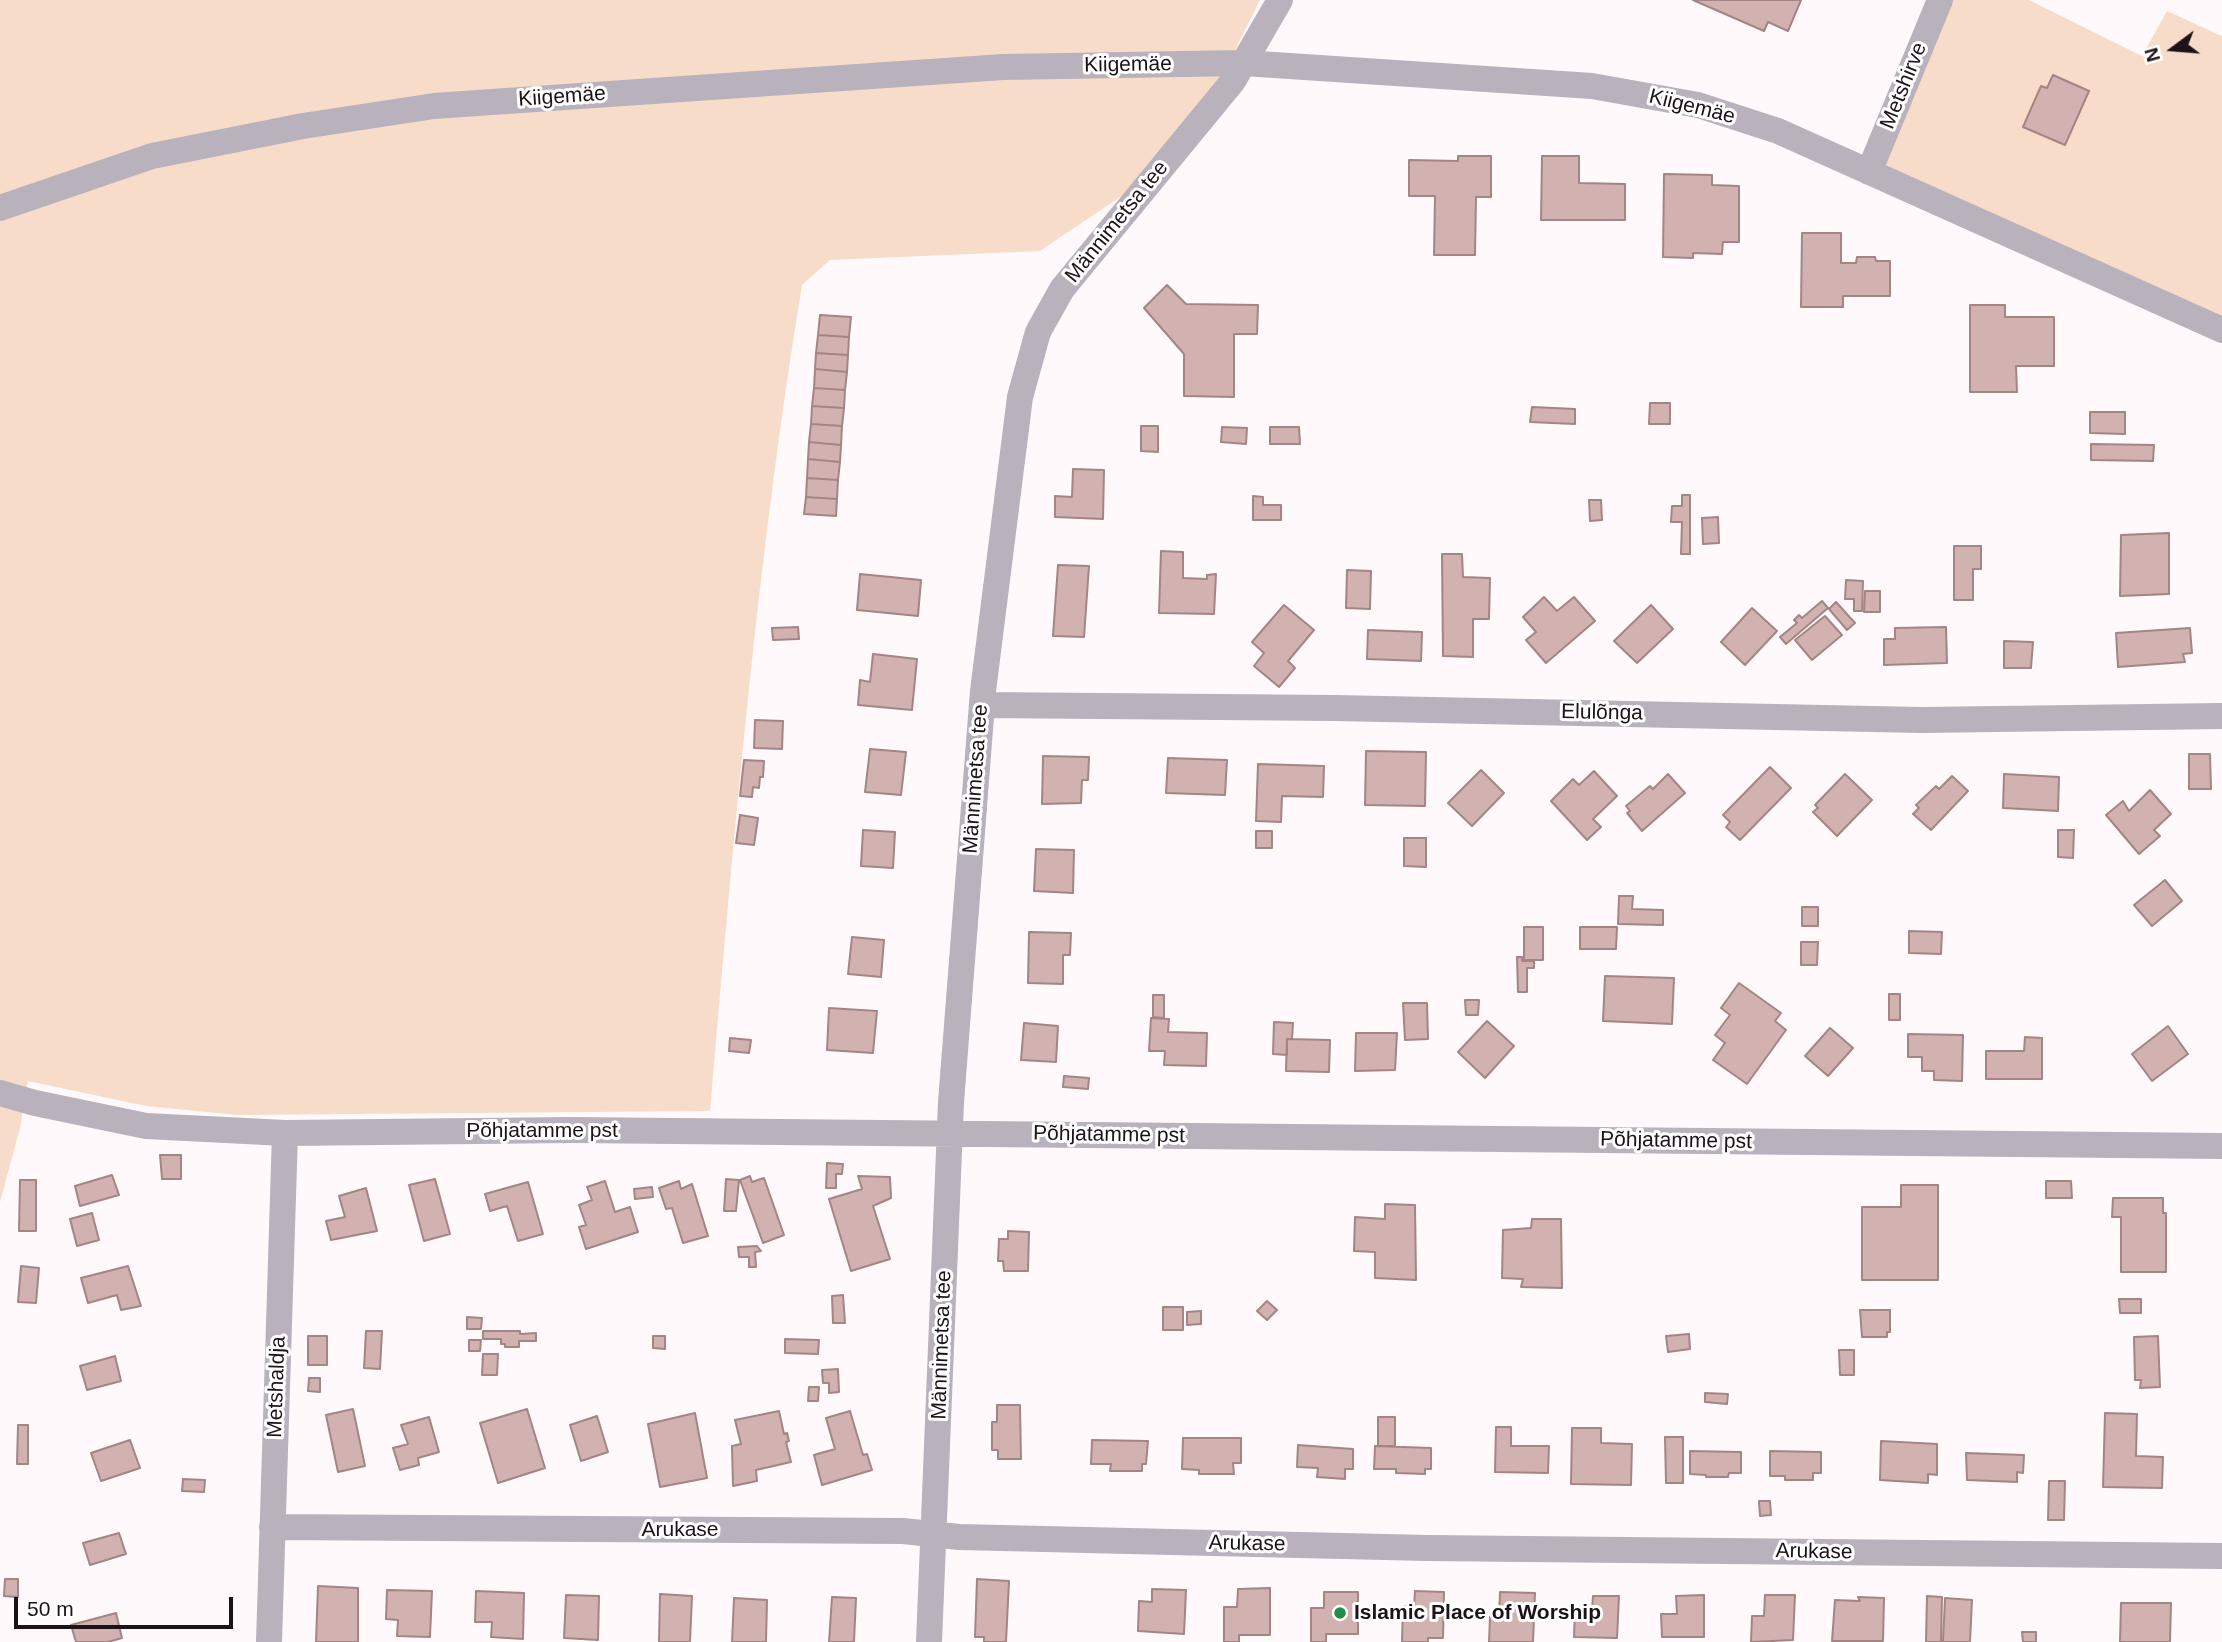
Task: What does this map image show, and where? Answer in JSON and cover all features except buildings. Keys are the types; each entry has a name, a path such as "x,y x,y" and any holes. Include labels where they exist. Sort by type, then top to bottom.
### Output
{"street":[{"name":"Männimetsa tee","path":"929,1642 951,1133 982,705 1020,397 1038,332 1062,289 1227,88 1280,0"},
{"name":"Metshirve","path":"1869,172 1940,0"},
{"name":"Kiigemäe","path":"0,208 152,156 303,126 434,106 1003,67 1244,63 1603,88 1698,105 1779,131 2222,330"},
{"name":"Elulõnga","path":"982,705 1348,708 1922,720 2222,716"},
{"name":"Põhjatamme pst","path":"0,1093 146,1126 285,1133 572,1130 2222,1146"},
{"name":"Metshaldja","path":"269,1642 285,1133"},
{"name":"Arukase","path":"272,1527 889,1531 959,1537 1414,1548 2222,1556"}],"shaded area":[{"path":"0,0 1260,0 1222,76 1126,193 1040,251 830,260 802,285 759,594 710,1111 237,1115 146,1106 28,1081 20,1128 0,1202"},
{"path":"1939,0 2029,0 2142,56 2167,11 2222,36 2222,327 1868,174"}],"place":[{"name":"Islamic Place of Worship","path":"1340,1613"}]}
